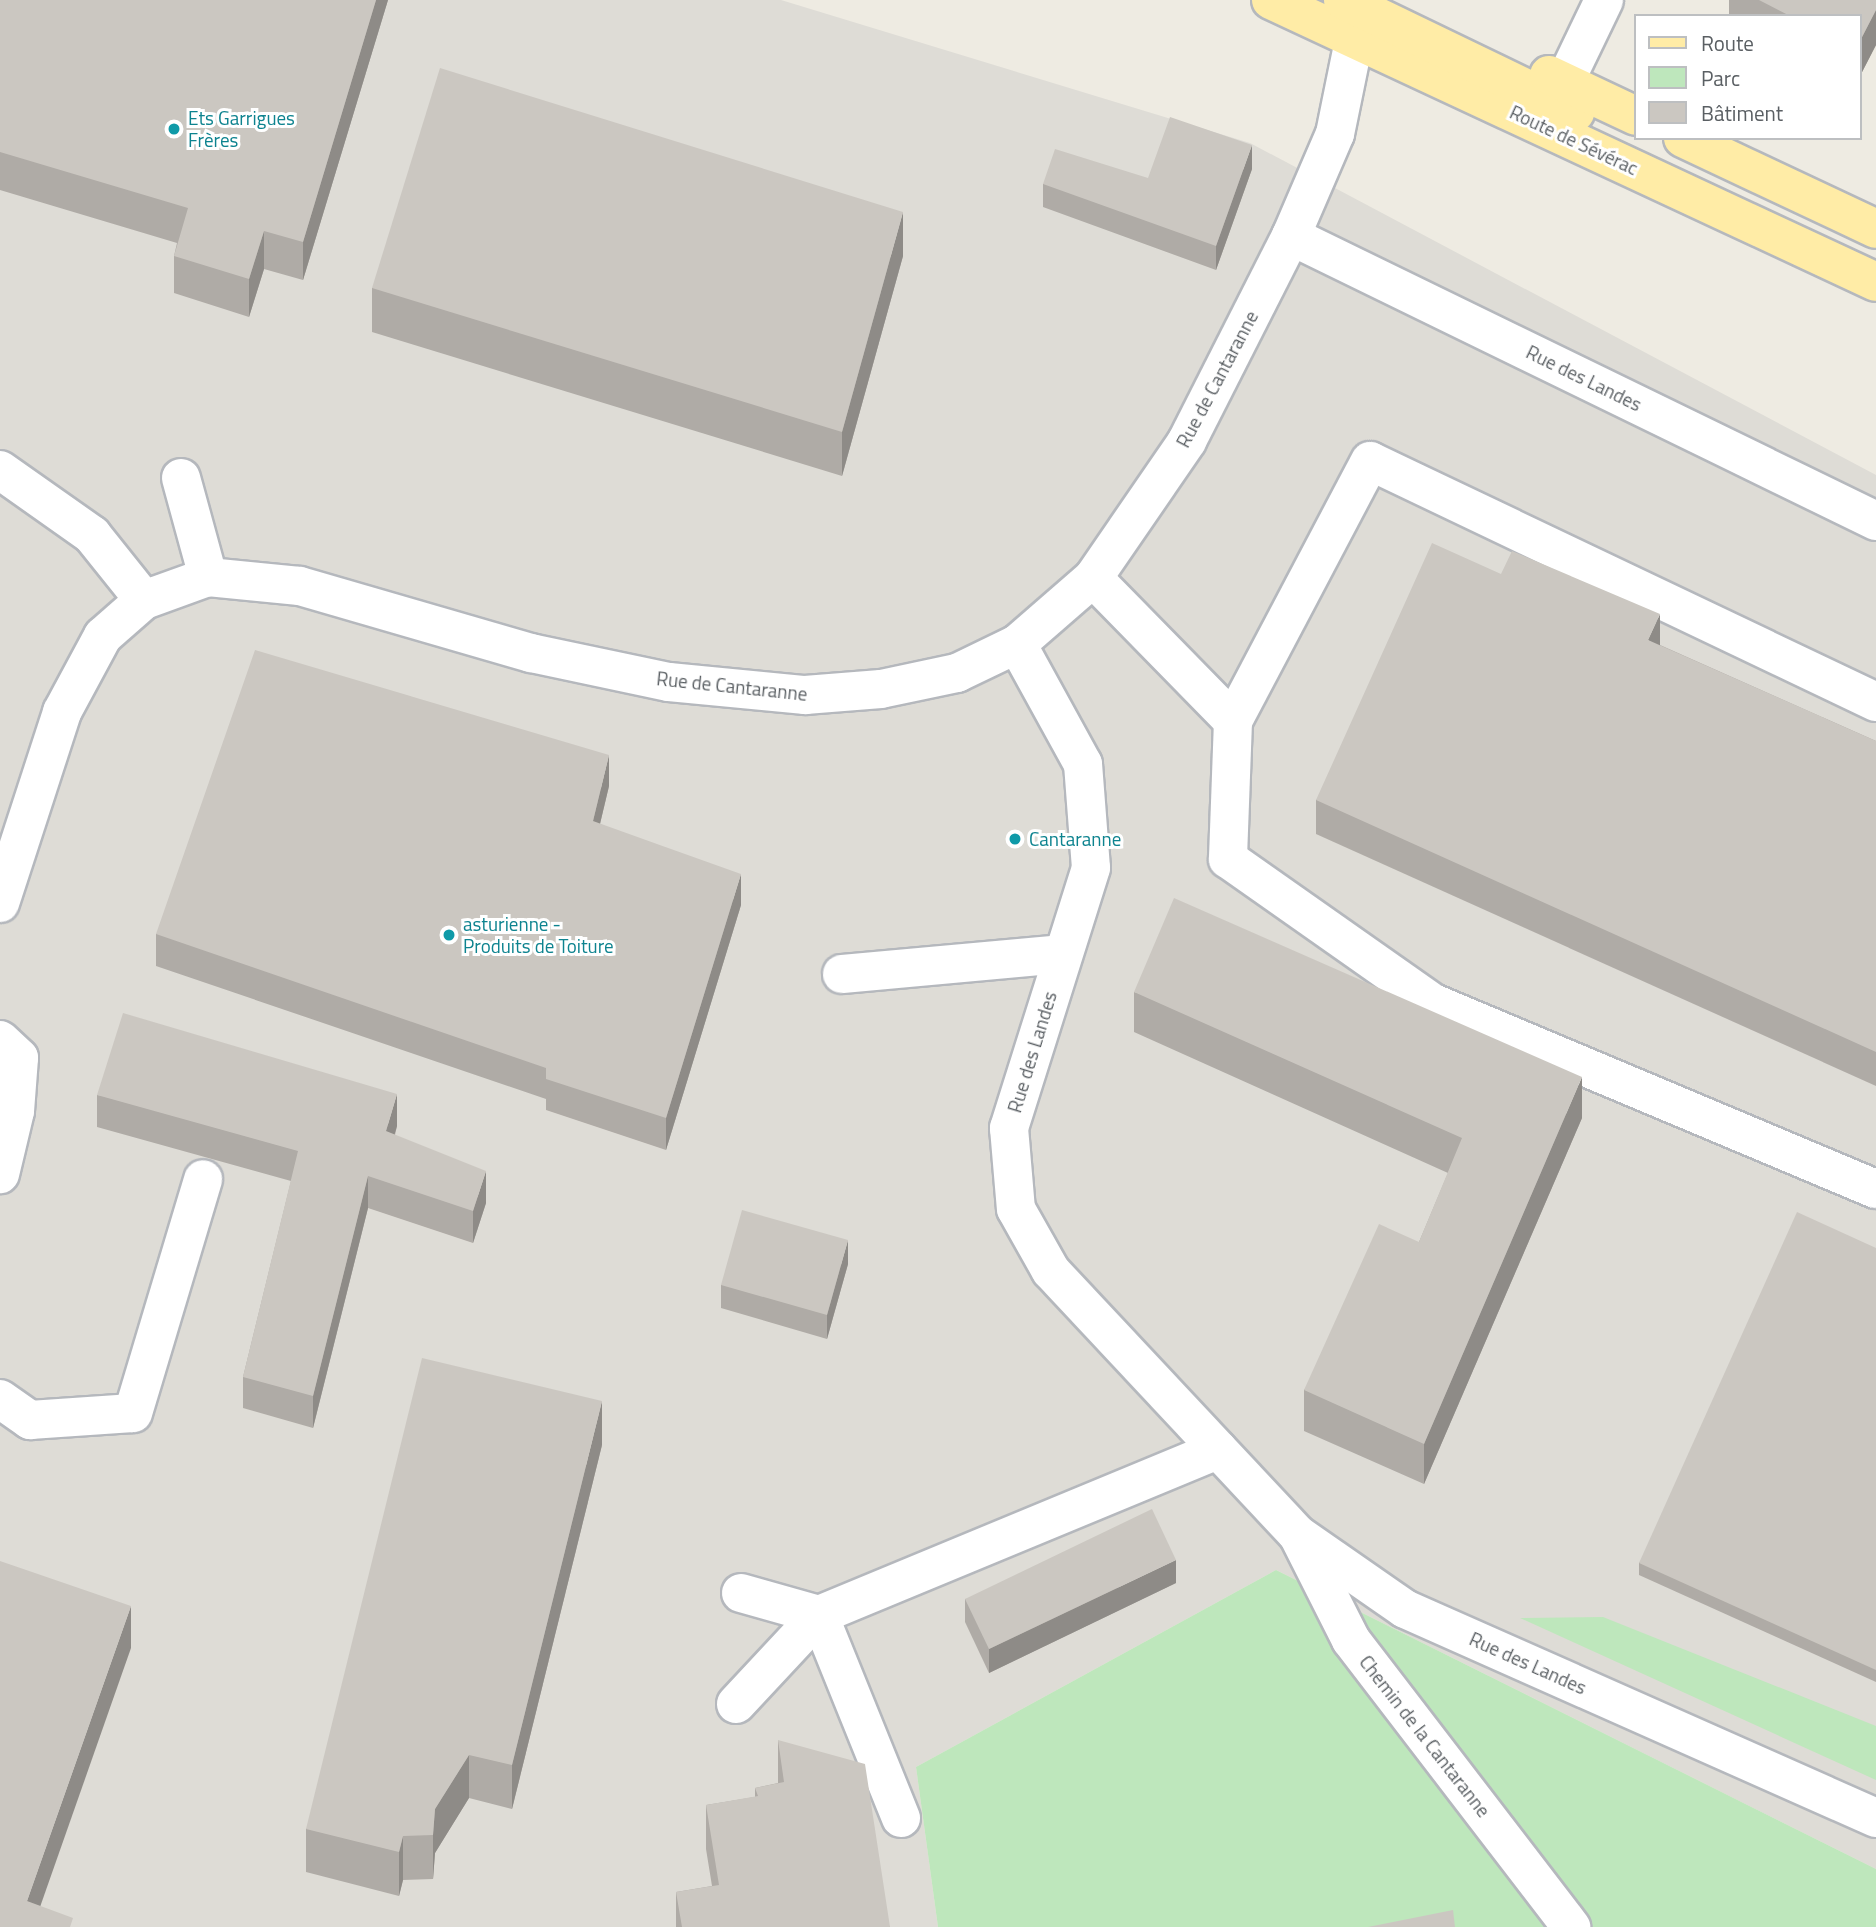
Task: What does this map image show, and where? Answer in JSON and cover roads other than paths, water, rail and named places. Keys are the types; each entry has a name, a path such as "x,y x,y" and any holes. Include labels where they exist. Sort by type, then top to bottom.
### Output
{"main road":[{"name":"Route de Sévérac","path":"1271,0 1362,9 1559,92 1634,131"},
{"name":"Route de Sévérac","path":"1362,9 1876,282"},
{"name":"Route de Sévérac","path":"1559,92 1634,115"},
{"name":"Route de Sévérac","path":"1651,140 1876,257"},
{"path":"1687,140 1876,229"}],"street":[{"path":"1559,92 1604,0"},
{"name":"Rue de Cantaranne","path":"0,903 62,712 103,636 144,600 208,577 300,586 531,653 668,682 805,695 881,689 957,673 1017,644 1093,578 1187,441 1291,236 1335,134 1362,9"},
{"name":"Rue des Landes","path":"1291,236 1876,521"},
{"path":"1876,702 1370,460 1233,721 1228,859 1433,1003 1876,1189"},
{"path":"0,470 92,535 144,600"},
{"path":"181,478 208,577"},
{"path":"1093,578 1233,721"},
{"name":"Rue des Landes","path":"1017,644 1083,764 1091,868 1061,954 1009,1128 1016,1209 1051,1272 1297,1534 1405,1609 1876,1818"},
{"path":"842,974 1061,954"},
{"path":"0,1040 19,1058 15,1111 0,1174"},
{"path":"0,1399 30,1420 133,1413 203,1179"},
{"path":"736,1704 819,1615 1218,1450"},
{"name":"Chemin de la Cantaranne","path":"1297,1534 1351,1640 1572,1927"},
{"path":"741,1593 819,1615"},
{"path":"819,1615 901,1818"}],"place":[{"name":"Ets Garrigues Frères","path":"174,129"},
{"name":"Cantaranne","path":"1015,839"},
{"name":"asturienne - Produits de Toiture","path":"449,935"}]}
